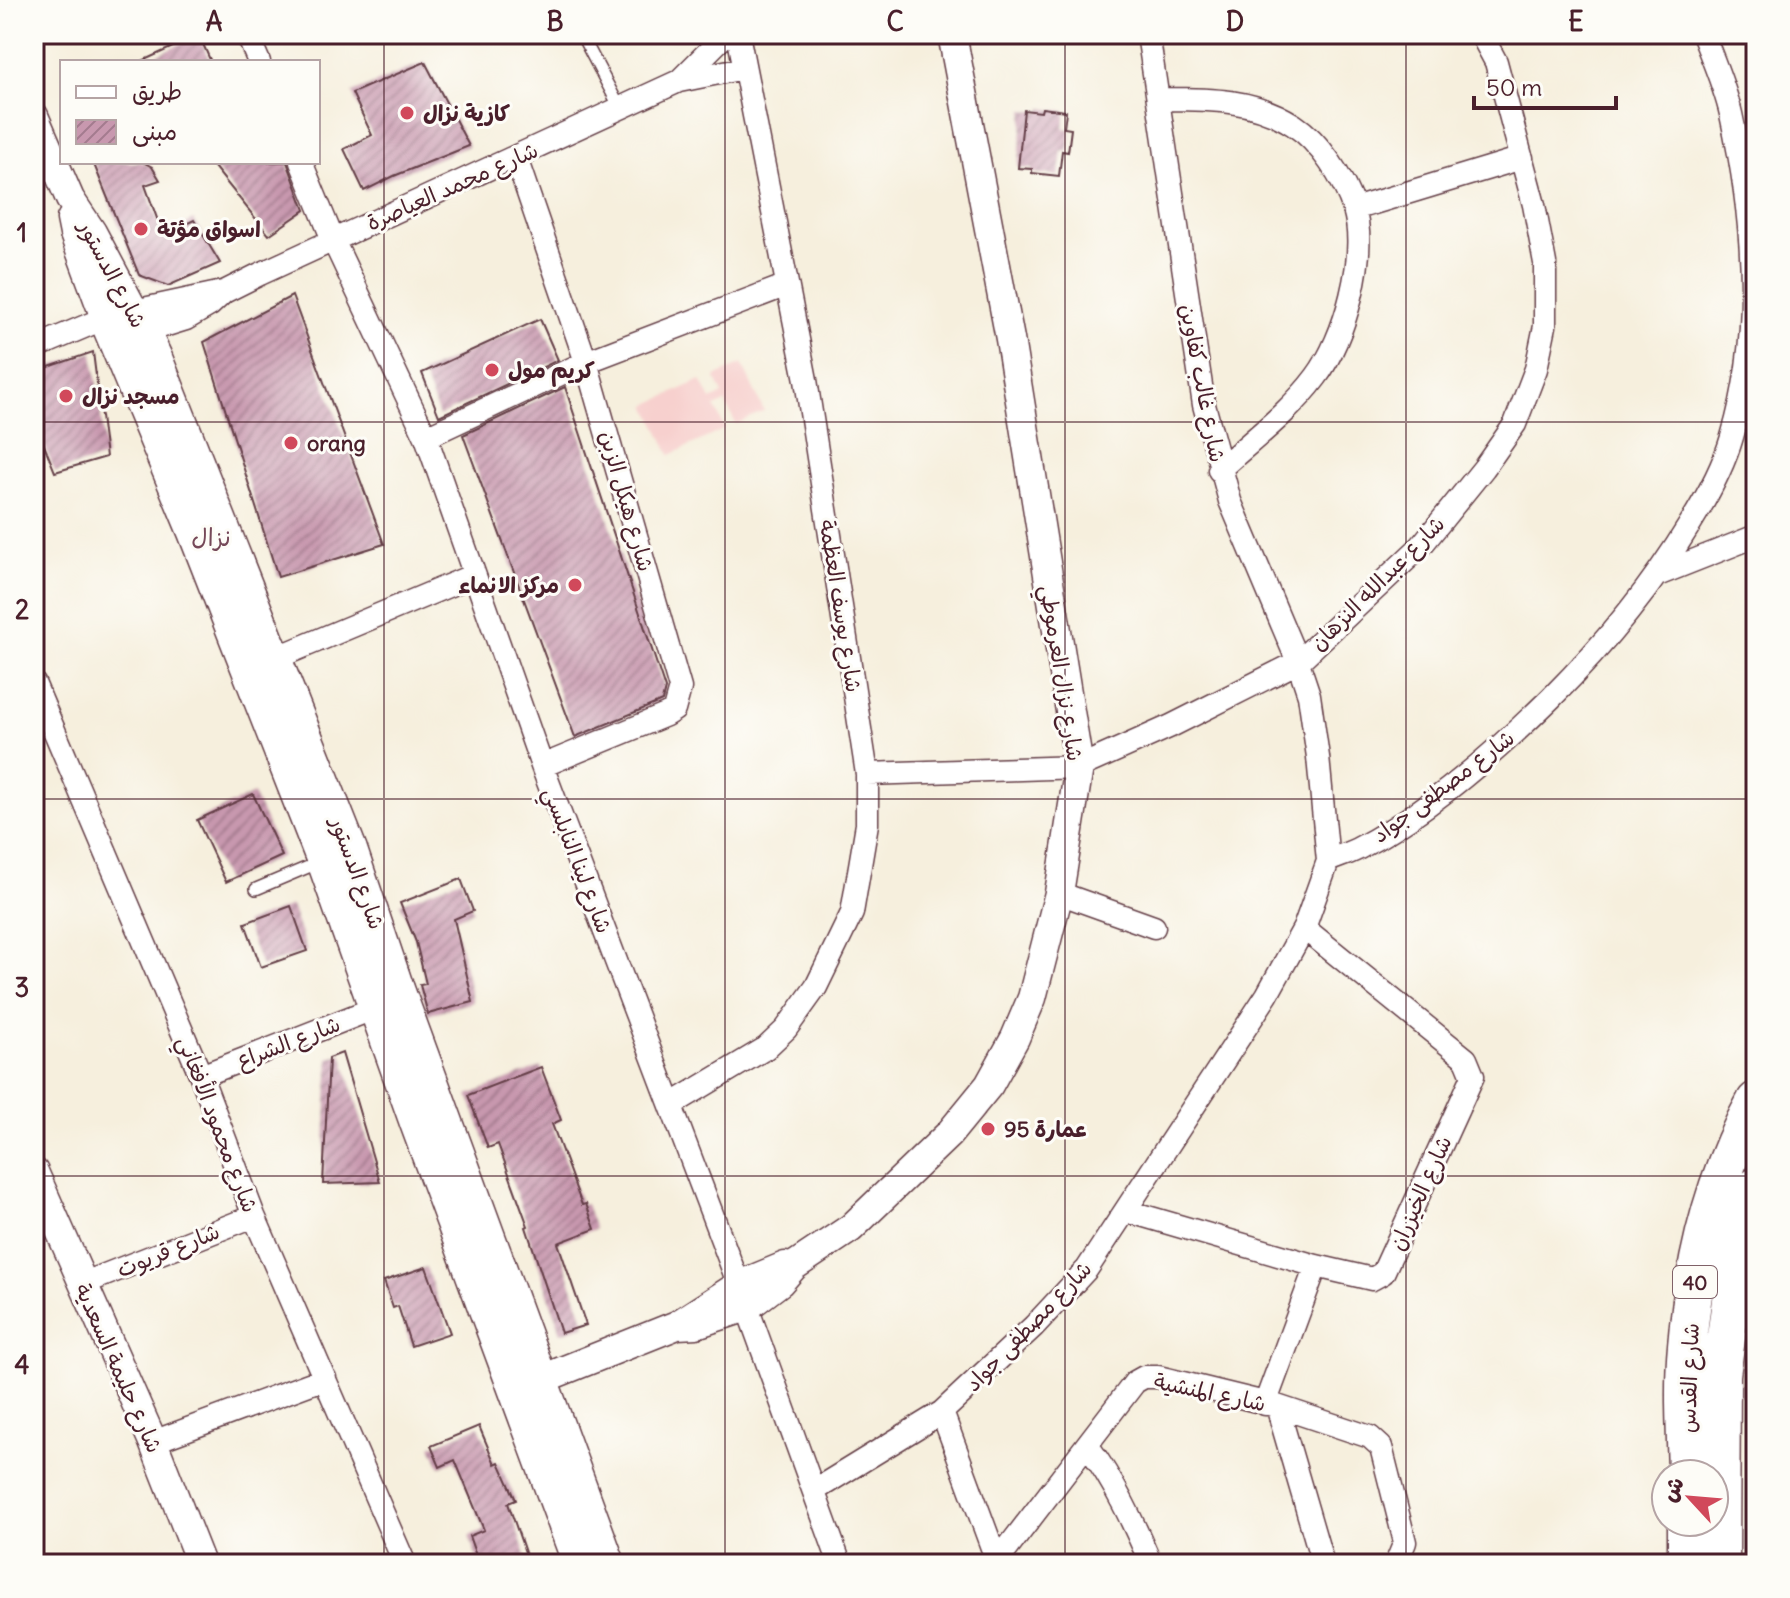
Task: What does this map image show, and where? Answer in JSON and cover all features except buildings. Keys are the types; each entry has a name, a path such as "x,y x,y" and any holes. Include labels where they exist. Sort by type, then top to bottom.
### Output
{"highway":[{"name":"شارع القدس","path":"1687,1458 1686,1348 1697,1260 1716,1191 1756,1101"},
{"name":"شارع القدس","path":"1720,1564 1721,1375 1740,1234 1756,1187"},
{"path":"1687,1538 1687,1564"}],"main road":[{"name":"شارع الدستور","path":"124,325 276,658 337,855 375,1008 579,1564"},
{"name":"شارع الدستور","path":"124,325 194,532 398,989 609,1564"}],"street":[{"path":"247,34 258,60"},
{"name":"شارع محمد العياصرة","path":"679,81 726,34"},
{"name":"شارع يوسف العظمة","path":"671,1105 766,1048 786,1029 816,987 852,913 867,824 867,774 806,380 738,34"},
{"name":"شارع نزال العرموطي","path":"542,1379 743,1296 783,1266 794,1266 851,1228 949,1134 989,1085 1015,1038 1032,998 1059,893 1079,767 1010,339 952,34"},
{"name":"شارع غالب كفاوين","path":"1148,34 1204,405 1219,470 1309,695 1328,861"},
{"name":"شارع عبدالله النزهان","path":"867,774 1079,767 1171,726 1298,662 1421,546 1515,424 1536,369 1545,326 1545,263 1522,158 1496,62 1481,34"},
{"name":"شارع مصطفى جواد","path":"815,1490 942,1412 1066,1292 1087,1269 1127,1211 1267,995 1304,928 1328,861 1388,833 1518,730 1580,669 1660,574 1711,490 1732,438 1745,374 1752,297 1748,212 1731,111 1703,34"},
{"name":"شارع محمد العياصرة","path":"34,348 124,325 186,319 210,305 224,292 679,81 744,68"},
{"path":"1159,99 1234,102 1270,113 1293,125 1309,137 1335,171 1354,209 1357,238 1354,290 1326,361 1288,408 1219,470"},
{"name":"شارع الدستور","path":"34,116 70,199 74,234 124,325"},
{"name":"شارع هيكل الزبن","path":"516,158 586,362 680,688 674,710 666,715 542,766"},
{"path":"1354,209 1522,158"},
{"name":"شارع لينا النابلسي","path":"302,164 333,240 426,437 542,766 743,1296 840,1564"},
{"path":"426,437 586,362 787,285"},
{"path":"1660,574 1756,536"},
{"path":"276,658 474,575"},
{"name":"شارع محمود الأفغاني","path":"34,683 201,1076 254,1216 405,1564"},
{"path":"1059,893 1154,927"},
{"name":"شارع الخيزران","path":"1127,1211 1316,1266 1372,1279 1383,1273 1473,1076 1466,1059 1304,928"},
{"name":"شارع الشراع","path":"201,1076 375,1008"},
{"name":"شارع حليمة السعدية","path":"34,1172 153,1442 201,1564"},
{"name":"شارع قريوت","path":"82,1284 254,1216"},
{"path":"1316,1266 1271,1405 1323,1564"},
{"name":"شارع المنشية","path":"998,1563 1135,1382 1144,1377 1158,1377 1271,1405 1370,1437 1381,1447 1405,1542 1396,1564"},
{"path":"153,1442 325,1378"},
{"path":"942,1412 998,1563"},
{"path":"1088,1446 1109,1475 1151,1564"}],"lane":[{"path":"581,34 620,108"},
{"path":"256,889 337,855"}],"shaded area":[{"path":"742,364 764,411 736,424 725,402 715,407 725,429 670,455 647,405 701,380 711,400 723,394 715,377"}],"place":[{"name":"كازية نزال","path":"407,113"},
{"name":"اسواق مؤتة","path":"141,229"},
{"name":"كريم مول","path":"492,370"},
{"name":"مسجد نزال","path":"66,396"},
{"name":"orang","path":"291,443"},
{"name":"مركز الانماء","path":"575,585"},
{"name":"عمارة 95","path":"988,1129"}],"district":[{"name":"نزال","path":"211,537"}]}
